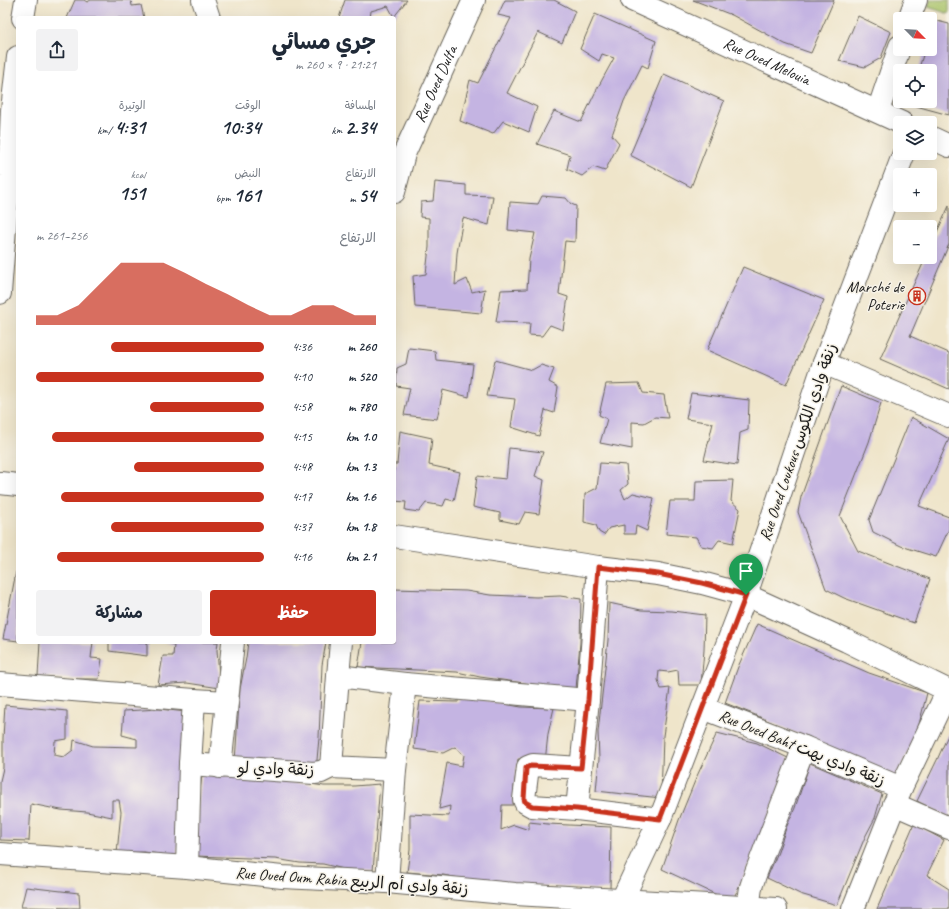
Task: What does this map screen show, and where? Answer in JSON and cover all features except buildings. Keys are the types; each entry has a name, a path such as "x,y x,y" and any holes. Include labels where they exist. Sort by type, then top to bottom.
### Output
{"street":[{"path":"23,16 26,0"},
{"path":"204,0 208,16"},
{"name":"Rue Oued Dulta","path":"396,184 404,154 474,0"},
{"name":"Rue Oued Melouia","path":"632,0 893,118"},
{"path":"912,12 916,0"},
{"path":"878,111 897,56"},
{"path":"0,293 10,270 16,99"},
{"path":"937,140 949,146"},
{"name":"Rue Oued Loukous زنقة وادي اللكوس","path":"623,904 660,819 704,708 746,595 824,363 901,160"},
{"path":"824,363 949,416"},
{"path":"0,483 16,485"},
{"path":"396,536 598,567 658,574 702,583 746,595 847,641 948,691 898,796 853,909"},
{"path":"577,809 588,700 598,567"},
{"name":"زنقة وادي لو","path":"220,767 233,644"},
{"path":"341,644 332,767 395,770"},
{"path":"338,676 405,684 588,700"},
{"path":"0,684 227,702"},
{"path":"387,882 395,770 405,684"},
{"path":"187,867 190,764 194,700"},
{"name":"Rue Oued Baht زنقة وادي بهت","path":"704,708 804,748 898,796 949,828"},
{"path":"748,908 754,875 804,748"},
{"name":"زنقة وادي لو","path":"190,764 314,773 321,772 332,767"},
{"path":"581,768 533,765 526,768 525,802 532,806 577,809 660,819"},
{"name":"Rue Oued Oum Rabia زنقة وادي أم الربيع","path":"0,854 187,867 282,877 387,882 514,901 776,909"}],"green space":[{"path":"930,0 949,0 949,14 928,7"}],"place":[{"name":"Marché de Poterie","path":"917,296"}],"route":[{"path":"598,567 658,574 702,583 746,595 704,708 660,819 577,809 532,806 525,802 526,768 533,765 581,768 588,700 598,567"}]}
